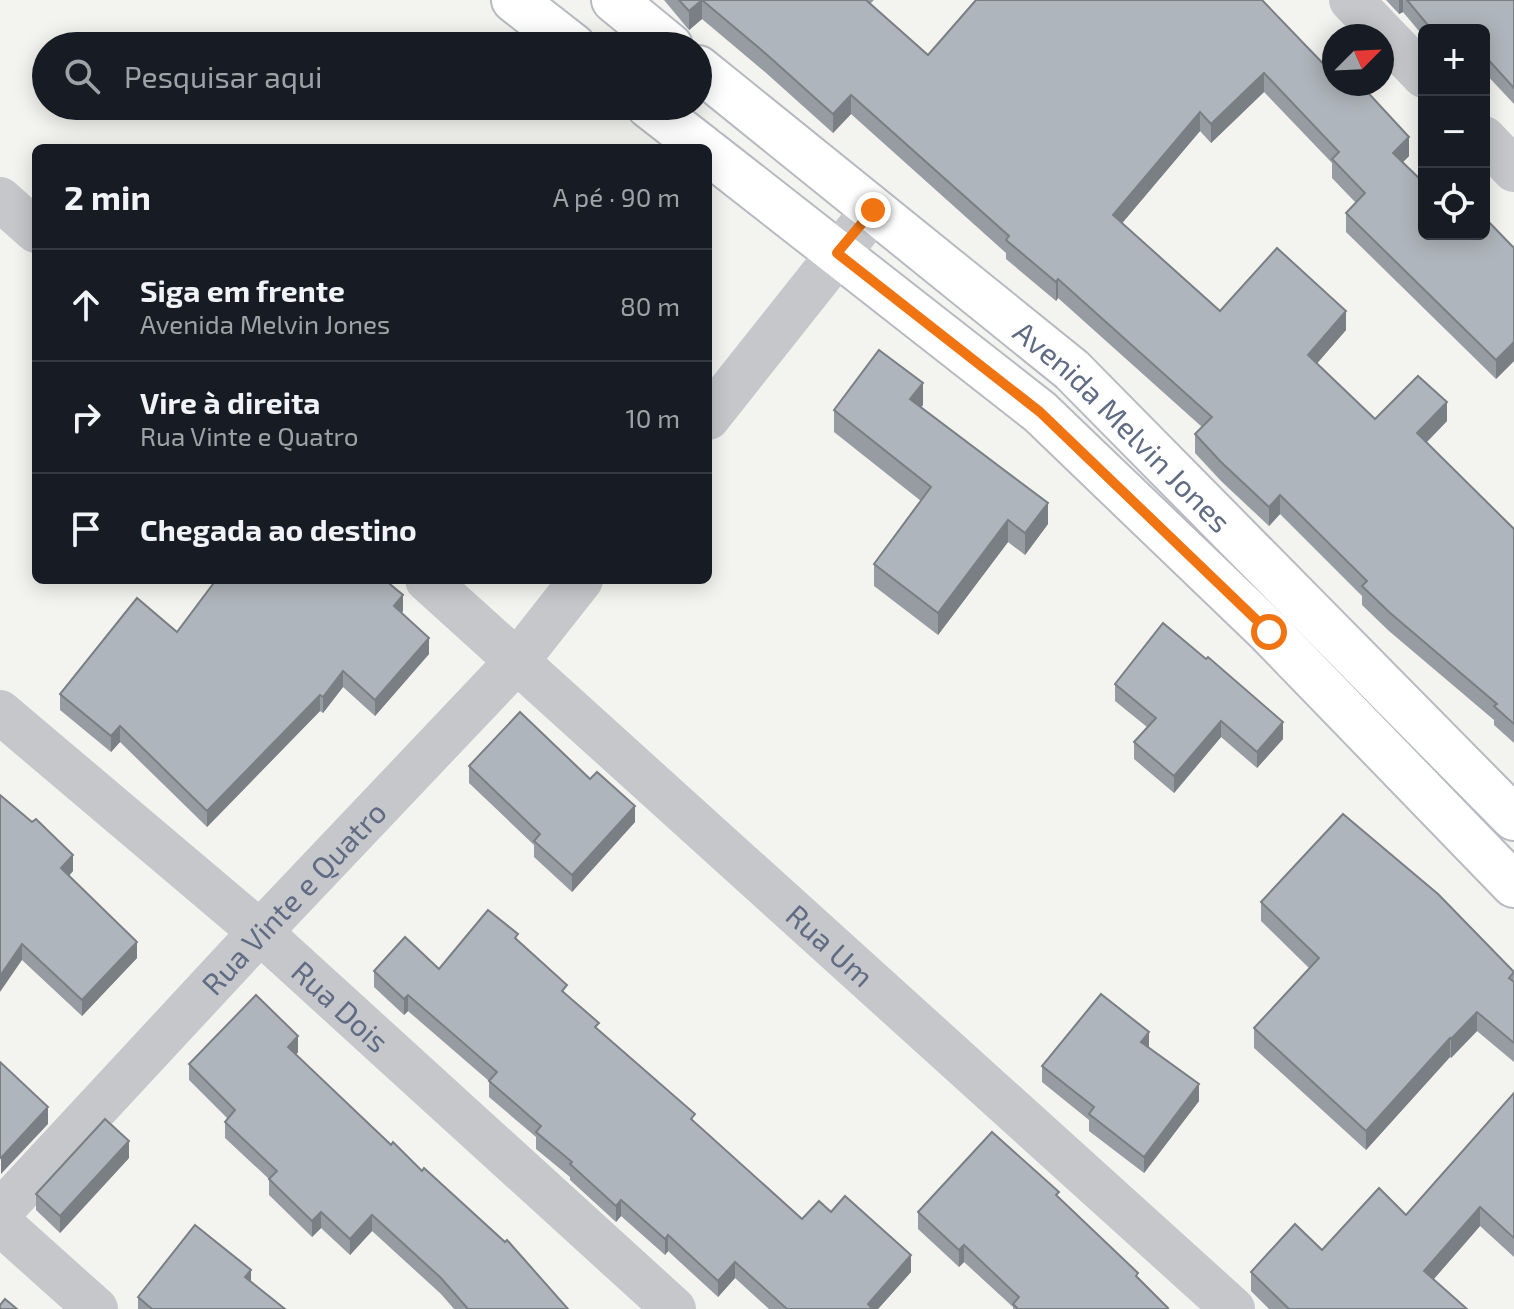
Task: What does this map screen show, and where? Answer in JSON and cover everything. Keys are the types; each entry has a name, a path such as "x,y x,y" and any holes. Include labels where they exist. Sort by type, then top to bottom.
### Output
{"main road":[{"path":"514,0 555,32"},
{"path":"614,0 653,32"},
{"name":"Avenida Melvin Jones","path":"712,79 1072,370 1514,818"},
{"path":"667,120 698,144"},
{"name":"Avenida Melvin Jones","path":"712,155 1040,412 1269,632 1514,885"}],"street":[{"path":"1351,0 1418,70"},
{"path":"1490,144 1514,170"},
{"path":"0,199 32,227"},
{"path":"712,413 873,210"},
{"name":"Rua Um","path":"432,584 1233,1309"},
{"name":"Rua Vinte e Quatro","path":"0,1212 518,660 578,584"},
{"name":"Rua Dois","path":"0,712 260,932 674,1309"},
{"path":"0,1223 96,1309"}],"building":[{"path":"679,0 702,0 689,11"},
{"path":"702,0 866,0 928,55 976,0 1262,0 1322,62 1322,96 1371,96 1409,137 1393,153 1418,177 1418,240 1490,240 1490,223 1514,248 1514,342 1496,360 1346,213 1365,193 1332,159 1339,152 1264,73 1211,124 1200,112 1113,215 1220,311 1277,248 1346,311 1308,355 1375,419 1418,376 1447,402 1417,433 1514,529 1514,724 1494,706 1497,704 1362,586 1367,581 1280,495 1269,507 1221,462 1195,434 1212,417 1058,279 1056,282 1006,240 1009,236 851,95 833,114"},
{"path":"1407,0 1514,0 1514,88 1490,62 1490,24 1427,24"},
{"path":"879,350 923,383 910,399 1048,503 1025,533 1008,520 938,613 874,564 931,487 834,410"},
{"path":"213,584 390,584 403,595 394,606 429,638 375,700 343,671 323,697 320,695 207,811 120,726 111,736 60,694 137,598 177,632"},
{"path":"1163,623 1206,659 1208,657 1283,722 1257,752 1221,721 1174,776 1134,742 1156,718 1115,684"},
{"path":"520,712 590,779 597,772 635,806 572,875 534,841 540,834 469,766"},
{"path":"0,795 32,822 36,819 73,855 61,868 137,942 82,1000 22,944 0,976"},
{"path":"1343,814 1438,894 1514,972 1509,978 1514,982 1514,1043 1477,1012 1366,1131 1254,1028 1319,958 1261,902"},
{"path":"488,910 518,934 515,938 567,985 562,991 599,1023 595,1027 695,1114 691,1119 802,1219 819,1201 831,1212 845,1196 911,1255 868,1304 872,1309 787,1309 735,1262 718,1281 668,1235 665,1239 621,1200 616,1206 570,1164 572,1162 536,1132 541,1126 489,1081 497,1072 408,995 404,999 374,971 405,937 439,969"},
{"path":"1101,994 1149,1032 1141,1042 1199,1084 1144,1157 1089,1114 1094,1107 1042,1066"},
{"path":"256,995 298,1036 288,1047 391,1145 393,1142 422,1171 424,1168 505,1242 507,1240 568,1309 468,1309 441,1278 372,1215 350,1239 321,1212 312,1221 269,1179 277,1171 225,1122 235,1110 189,1064"},
{"path":"0,1062 48,1107 1,1158 0,1157"},
{"path":"1514,1093 1514,1238 1480,1207 1424,1271 1467,1309 1289,1309 1251,1272 1295,1224 1322,1250 1379,1188 1406,1215"},
{"path":"105,1119 129,1141 60,1216 36,1194"},
{"path":"992,1132 1059,1192 1056,1195 1138,1273 1136,1276 1167,1309 1018,1309 1013,1304 1019,1297 964,1245 959,1250 918,1212"},
{"path":"195,1225 251,1270 245,1277 285,1309 152,1309 138,1297"},
{"path":"5,1299 17,1309 0,1309"}],"route":[{"path":"873,210 837,253 1040,412 1269,632"}]}
